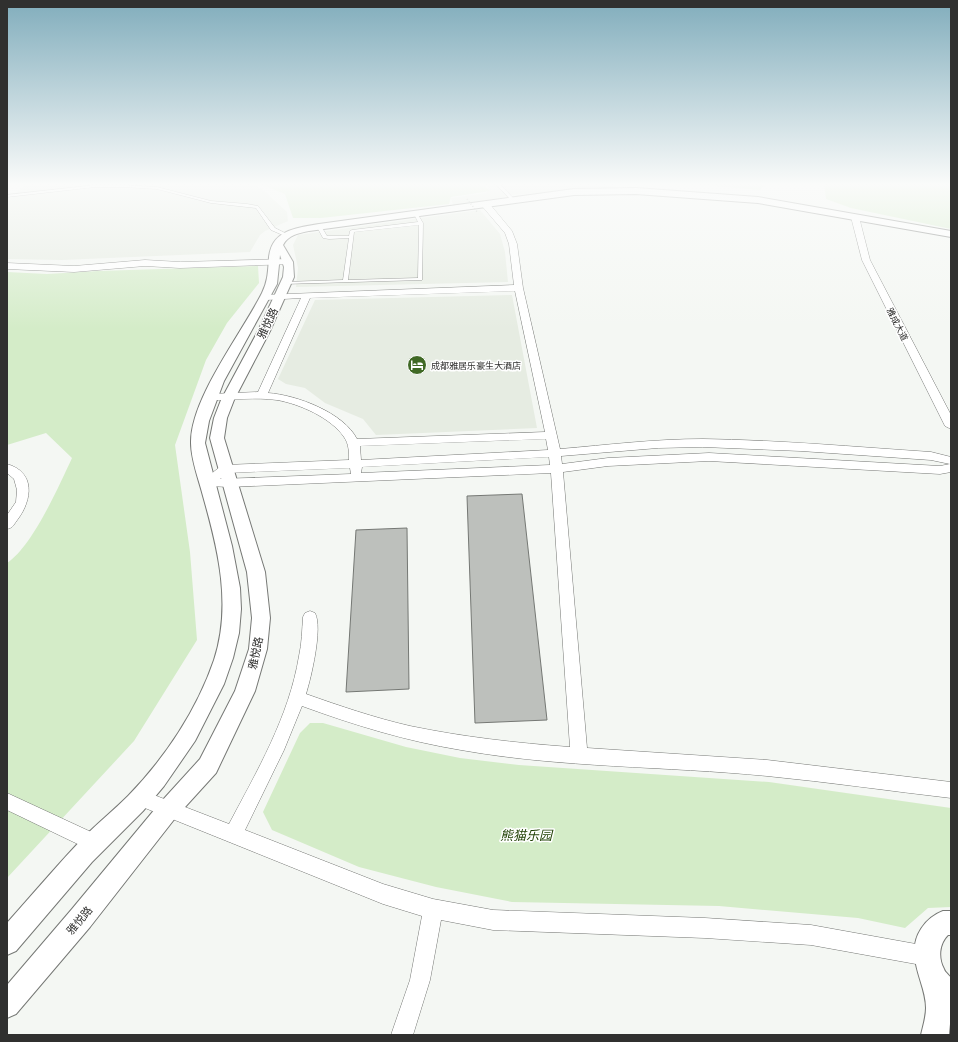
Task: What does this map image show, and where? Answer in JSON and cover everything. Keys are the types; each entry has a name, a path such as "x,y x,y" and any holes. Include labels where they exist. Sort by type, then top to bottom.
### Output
{"street":[{"path":"7,266 74,269 145,263 186,265 281,251 300,232"},
{"path":"508,232 513,244 519,288 552,435 558,469 563,567 579,755"},
{"name":"雅成大道","path":"859,232 866,260 951,426"},
{"path":"938,232 951,234"},
{"name":"雅悦路","path":"7,1005 81,918 168,810 208,766 245,691 258,649 260,618 256,572 217,438 218,426 229,397 270,320 277,292 289,276 281,251"},
{"path":"7,942 95,843 141,798 180,749 213,689 229,642 232,610 230,576 198,443 200,428 210,397 277,292 307,295 519,288"},
{"path":"261,397 307,295"},
{"path":"210,397 278,398 309,408 327,417 342,428 354,443 356,478"},
{"path":"354,443 552,435"},
{"path":"207,482 228,476 355,464 555,453 658,444 703,443 801,447 931,456 951,461"},
{"path":"228,476 356,478 558,469 615,461 709,457 940,470 951,468"},
{"path":"7,468 10,468 20,478 24,490 21,506 7,525"},
{"path":"233,834 272,758 297,698 307,661 310,617"},
{"path":"297,698 359,719 410,733 462,743 520,751 768,768 951,790"},
{"path":"141,798 382,894 433,909 493,920 705,928 811,935 885,947 930,966 951,999"},
{"path":"7,801 95,843"},
{"path":"402,1035 420,980 433,909"},
{"path":"936,1035 939,1006 930,966 930,935 943,923 951,922"}],"lane":[{"path":"274,232 281,251"},
{"path":"322,232 325,237 351,236"},
{"path":"346,281 352,232"},
{"path":"277,292 346,281 420,279 418,232"}],"shaded area":[{"path":"7,232 264,232 260,235 250,252 62,260 7,259"},
{"path":"323,232 498,232 505,252 508,282 296,287 298,268 293,245 298,235"},
{"path":"512,295 537,428 376,435 363,419 325,403 305,388 286,384 278,379 315,300"}],"green space":[{"path":"258,266 259,283 227,323 206,360 175,445 190,552 197,640 134,741 7,878 7,563 26,544 35,530 72,458 46,433 7,445 7,272 47,274"},
{"name":"熊猫乐园","path":"310,723 323,723 406,747 460,758 519,765 769,782 951,808 951,907 928,908 905,928 858,918 719,906 512,902 436,887 359,867 272,830 263,812 300,733"}],"building":[{"path":"522,494 547,720 475,723 467,496"},
{"path":"407,528 409,689 346,692 356,530"}],"place":[{"name":"成都雅居乐豪生大酒店","path":"417,365"}]}
